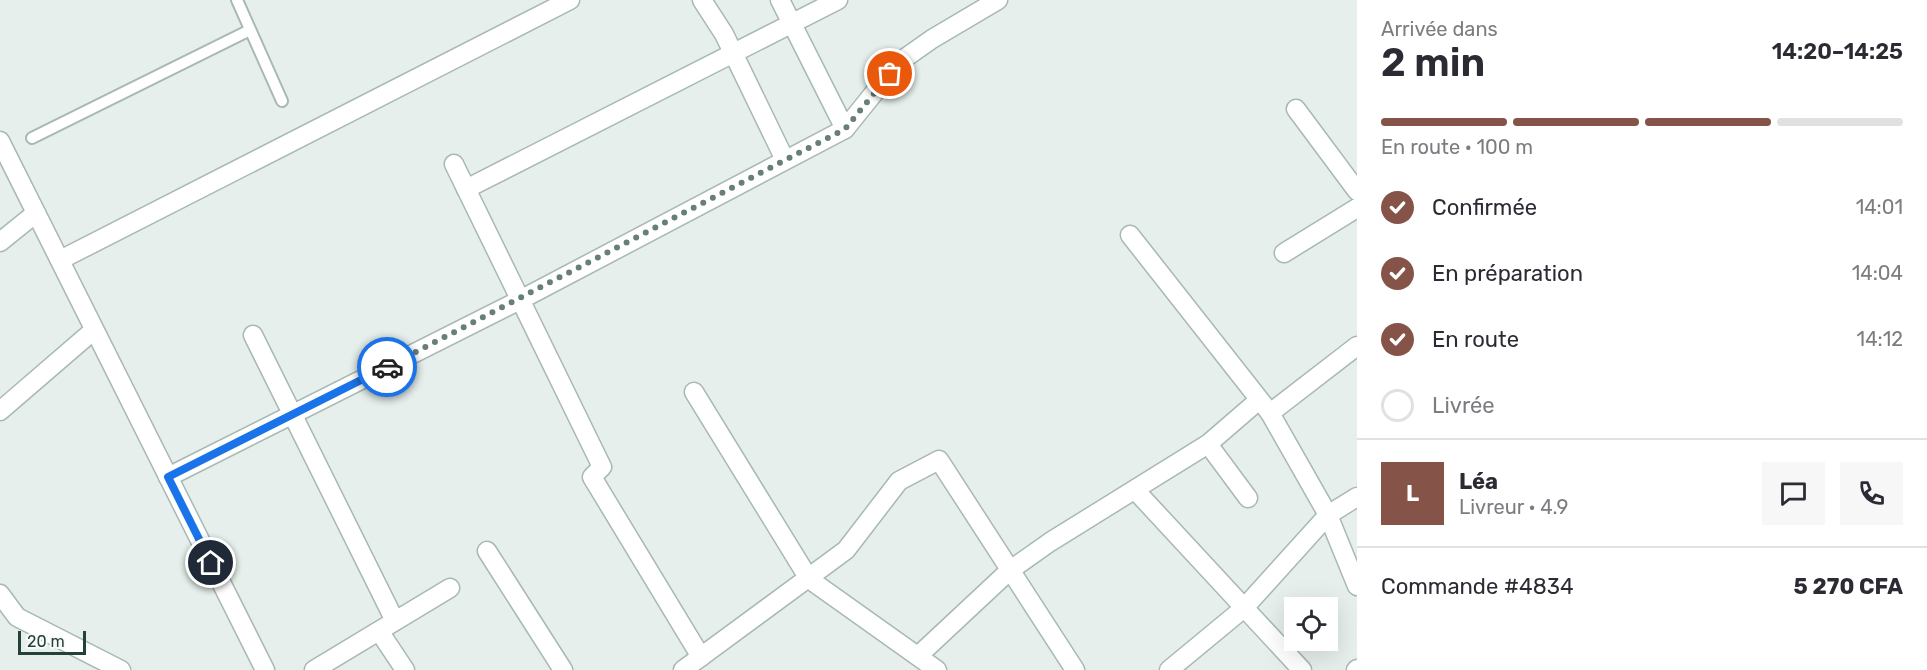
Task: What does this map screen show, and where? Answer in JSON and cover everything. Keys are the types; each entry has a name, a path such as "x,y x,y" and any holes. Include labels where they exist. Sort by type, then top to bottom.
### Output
{"street":[{"path":"60,260 570,0"},
{"path":"702,0 733,54 785,160"},
{"path":"780,0 845,129"},
{"path":"466,189 838,0"},
{"path":"168,477 520,300 845,129 898,63 932,39 998,0"},
{"path":"1296,109 1357,191"},
{"path":"0,141 265,670"},
{"path":"454,164 602,467 592,477 701,657"},
{"path":"1284,253 1357,208"},
{"path":"0,242 36,213"},
{"path":"1130,235 1264,406 1328,515 1357,586"},
{"path":"0,411 94,330"},
{"path":"253,335 292,415 405,670"},
{"path":"694,392 809,579 927,665 1009,571 1050,542 1136,491 1357,346"},
{"path":"1208,444 1248,498"},
{"path":"683,670 846,550 898,481 939,460 1075,670"},
{"path":"1136,491 1302,670"},
{"path":"1169,670 1244,608 1328,515 1357,497"},
{"path":"487,551 563,670"},
{"path":"314,670 450,588"},
{"path":"0,594 17,617 121,670"}],"lane":[{"path":"237,0 282,100"},
{"path":"32,138 250,30"}],"way so far":[{"path":"387,367 520,300 845,129 890,74"}],"route":[{"path":"211,563 168,477 387,367"}]}
